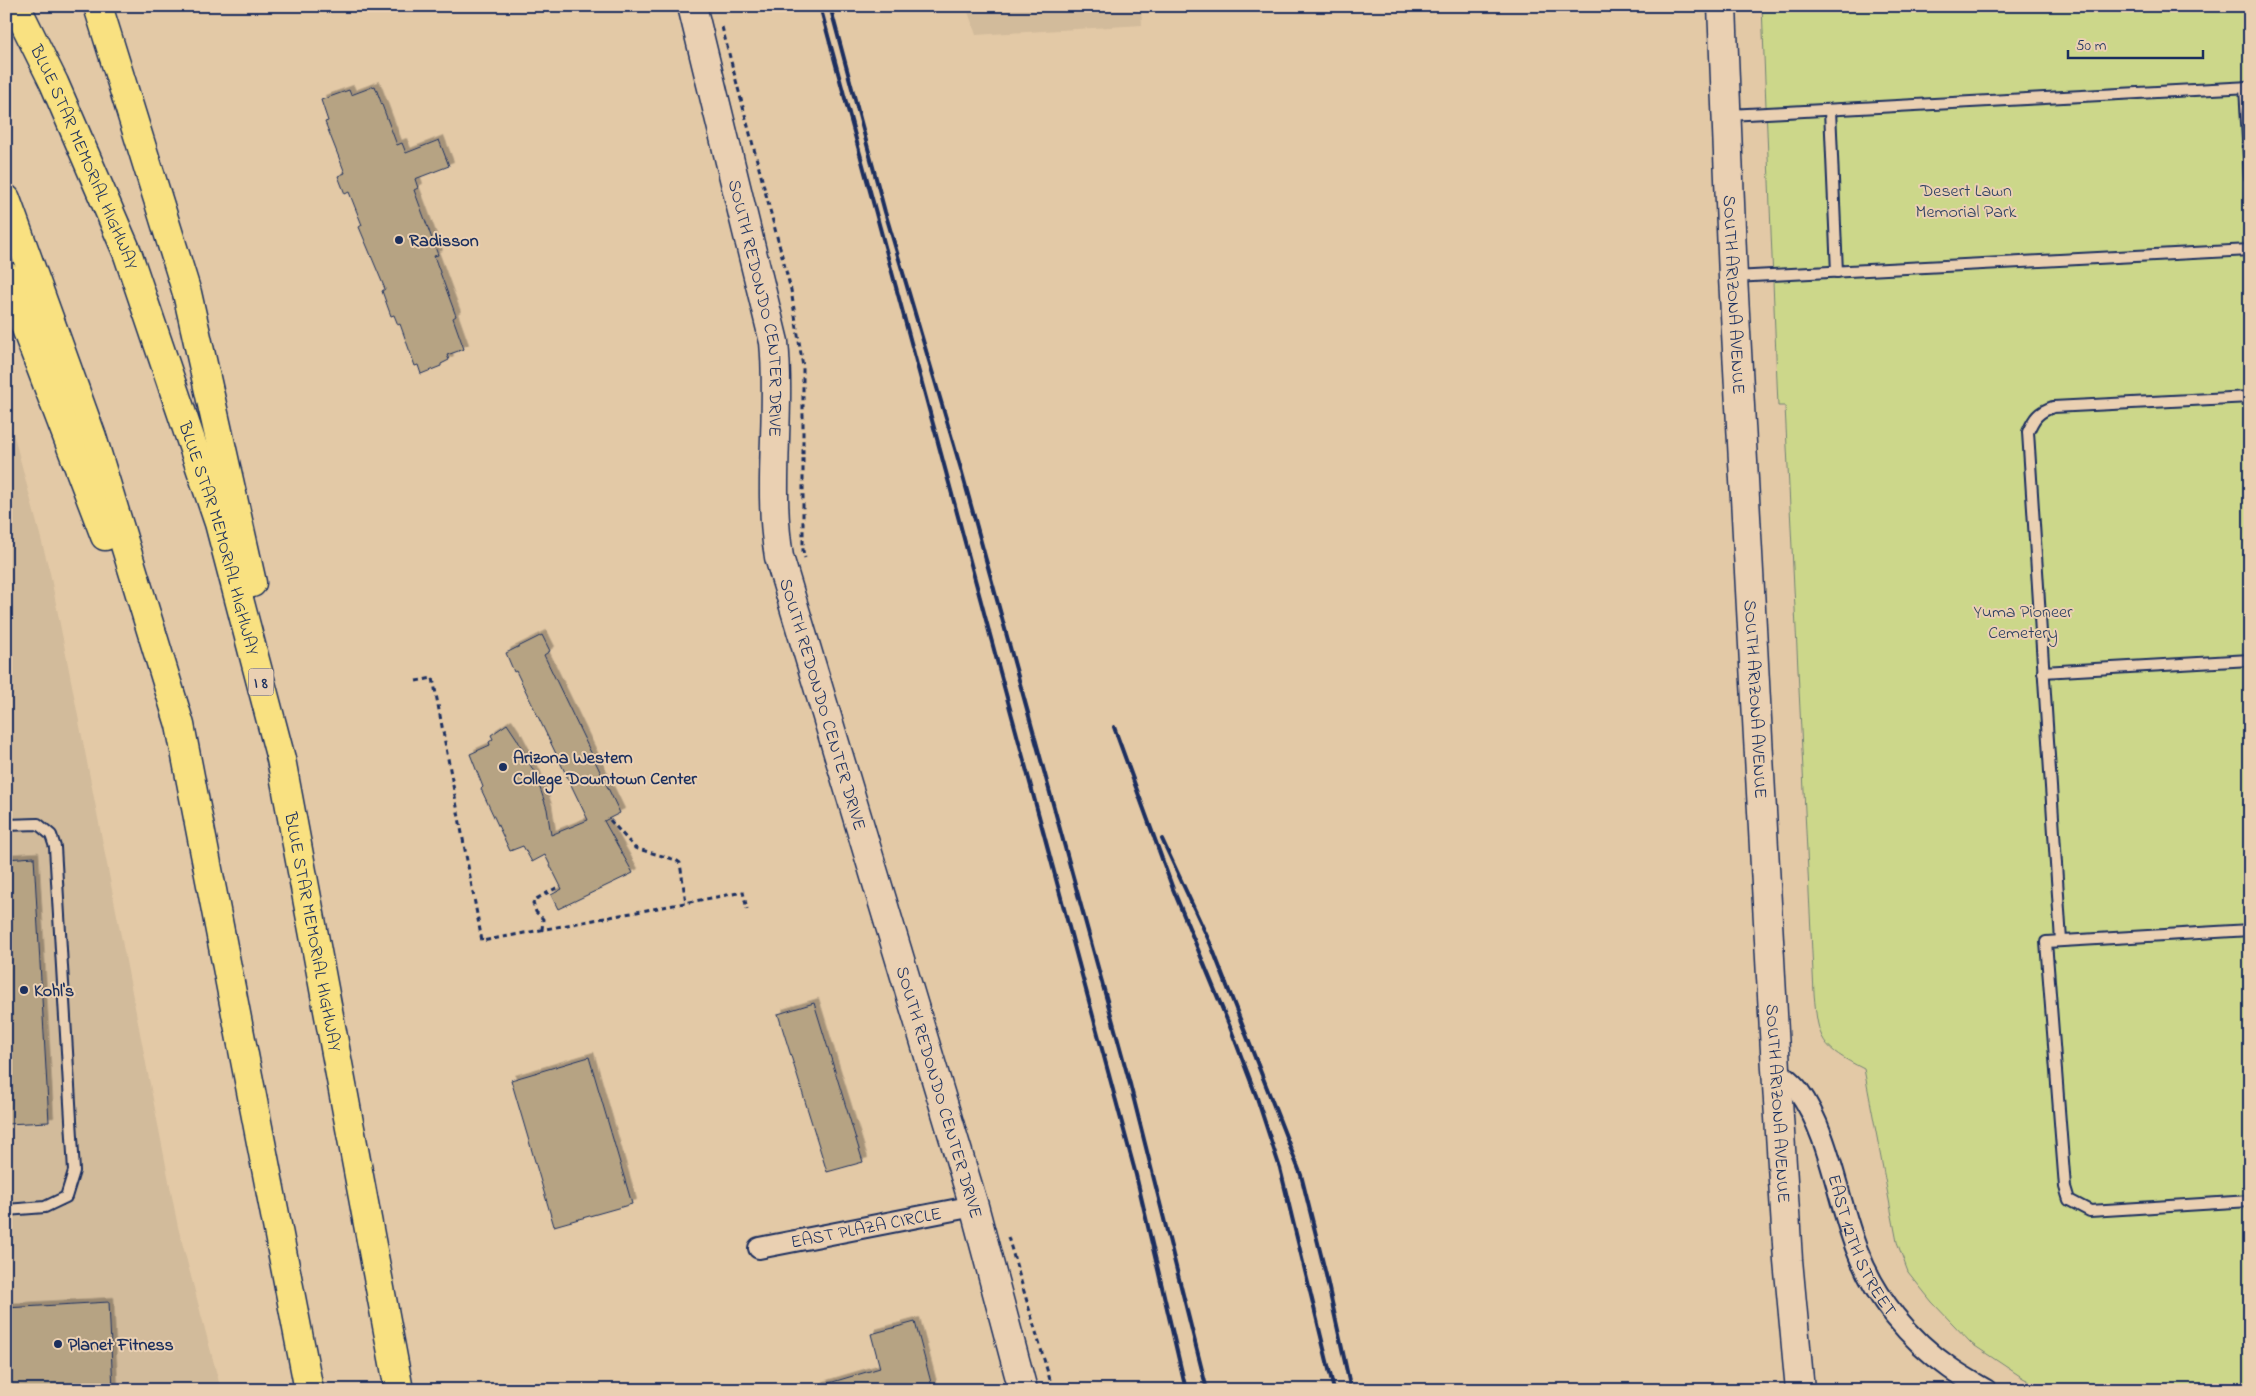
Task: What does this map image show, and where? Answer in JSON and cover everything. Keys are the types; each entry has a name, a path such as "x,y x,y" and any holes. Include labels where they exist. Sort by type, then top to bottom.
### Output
{"highway":[{"name":"BLUE STAR MEMORIAL HIGHWAY","path":"16,6 54,83 127,252 219,523 281,759 400,1390"},
{"path":"98,6 187,293 249,561 281,759"},
{"path":"6,199 92,437 180,725 309,1390"},
{"path":"6,276 69,444 180,725"}],"street":[{"name":"SOUTH REDONDO CENTER DRIVE","path":"692,6 774,342 778,379 773,508 779,557 974,1206 1023,1390"},
{"name":"SOUTH ARIZONA AVENUE","path":"1722,6 1733,277 1776,1069 1789,1269 1800,1390"},
{"name":"EAST 12TH STREET","path":"1776,1069 1797,1089 1810,1111 1828,1156 1857,1251 1882,1300 1912,1336 1950,1368 1986,1390"},
{"name":"EAST PLAZA CIRCLE","path":"759,1248 974,1206"}],"lane":[{"path":"1727,115 2247,87 2250,177"},
{"path":"1830,110 1837,272"},
{"path":"1733,277 2250,250"},
{"path":"2060,941 2028,432 2041,411 2053,407 2250,397"},
{"path":"2043,672 2250,660"},
{"path":"6,825 38,824 51,835 55,847 74,1171 66,1197 45,1207 6,1210"},
{"path":"2250,930 2046,942 2065,1187 2070,1200 2090,1211 2250,1200"}],"path":[{"path":"722,25 791,290 803,367 803,551 806,561"},
{"path":"416,681 434,678 482,941 743,892 747,909"},
{"path":"610,820 635,848 676,860 680,863 686,903"},
{"path":"542,930 543,919 536,912 533,903 536,899 558,887"},
{"path":"1005,1228 1053,1390"}],"shaded area":[{"path":"966,6 1141,6 1142,25 976,35"},
{"path":"6,416 9,417 50,573 178,1227 221,1390 6,1390"}],"green space":[{"name":"Yuma Pioneer Cemetery","path":"1762,6 2250,6 2250,1390 2046,1390 2023,1378 1972,1344 1932,1302 1908,1272 1897,1242 1864,1069 1830,1048 1820,1032 1814,993 1785,406 1778,406"}],"building":[{"name":"Radisson","path":"375,86 397,145 402,143 406,153 439,140 449,166 415,179 418,188 414,190 438,255 434,256 456,316 453,318 464,349 447,355 449,360 441,364 441,366 421,374 418,365 415,366 400,324 398,325 394,315 391,316 382,291 385,289 359,227 362,225 349,192 345,194 338,176 345,173 325,122 328,121 321,100 349,90 351,95"},
{"name":"Arizona Western College Downtown Center","path":"542,635 550,651 544,655 620,813 604,821 633,873 558,909 551,895 562,889 545,855 532,862 523,846 510,851 481,789 483,787 470,754 490,745 489,742 493,739 491,735 507,724 536,776 547,809 551,835 588,820 506,653"},
{"name":"Kohl's","path":"34,857 49,1122 6,1124 6,859"},
{"path":"814,1003 863,1162 827,1172 778,1014"},
{"path":"589,1057 632,1204 554,1226 511,1080"},
{"name":"Planet Fitness","path":"109,1302 113,1390 6,1390 6,1308"},
{"path":"915,1322 933,1390 819,1390 819,1386 880,1368 871,1334"}],"railway":[{"path":"820,6 1136,1175 1186,1390"},
{"path":"830,6 885,212 961,469 1130,1084 1207,1390"},
{"path":"1114,727 1173,889 1257,1098 1280,1168 1334,1390"},
{"path":"1162,839 1211,945 1301,1175 1326,1275 1351,1390"}],"place":[{"name":"Radisson","path":"399,240"},
{"name":"Arizona Western College Downtown Center","path":"503,767"},
{"name":"Kohl's","path":"24,990"},
{"name":"Planet Fitness","path":"58,1344"}],"park label":[{"name":"Desert Lawn Memorial Park","path":"1966,200"}]}
